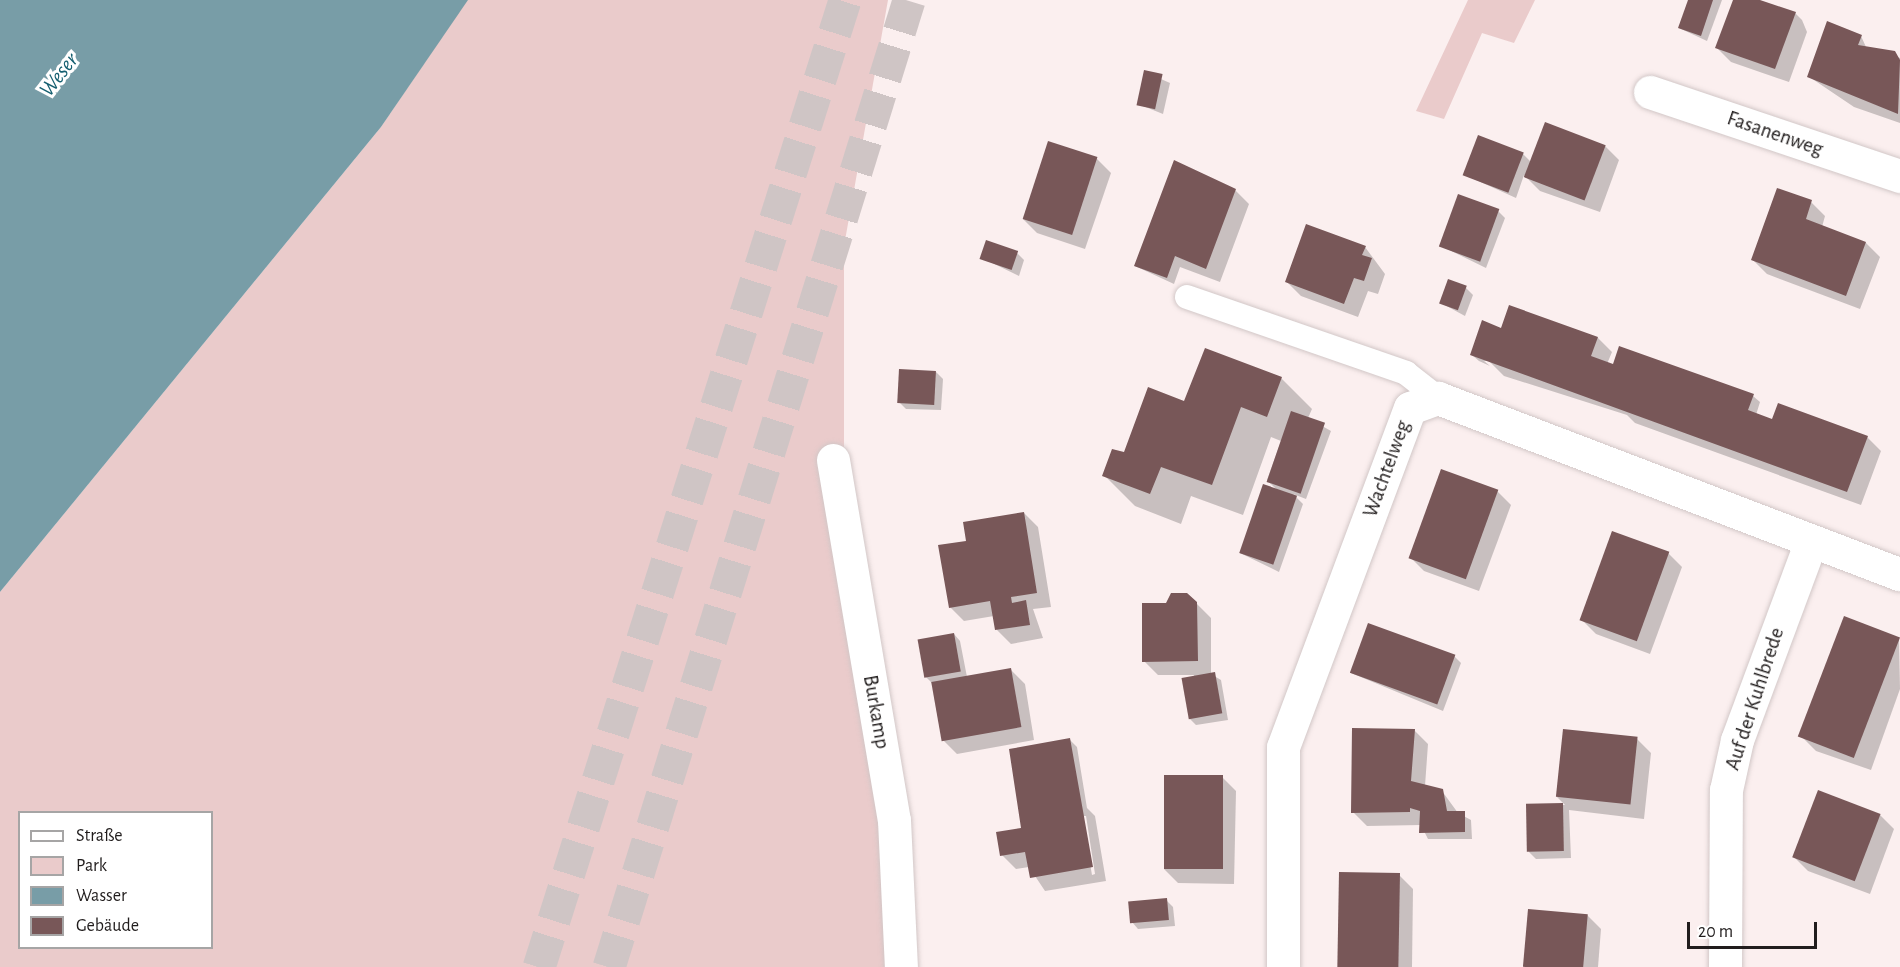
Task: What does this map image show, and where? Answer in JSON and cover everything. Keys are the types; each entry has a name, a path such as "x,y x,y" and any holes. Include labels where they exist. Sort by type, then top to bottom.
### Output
{"street":[{"name":"Fasanenweg","path":"1650,92 1900,176"},
{"path":"1438,398 1810,544 1900,574"},
{"name":"Wachtelweg","path":"1283,967 1283,747 1410,408 1438,398"},
{"name":"Burkamp","path":"833,460 894,819 901,967"},
{"name":"Auf der Kuhlbrede","path":"1725,967 1726,790 1737,740 1810,544"}],"lane":[{"path":"1187,297 1406,373 1438,398"}],"green space":[{"path":"467,0 888,0 844,246 844,454 911,967 0,967 0,592 381,127"},
{"path":"1468,0 1535,0 1514,43 1482,33 1444,119 1416,111"}],"water":[{"name":"Weser","path":"0,0 468,0 381,127 0,592"}],"building":[{"path":"1688,0 1713,0 1701,36 1678,28"},
{"path":"1733,0 1760,0 1796,12 1775,69 1715,48"},
{"path":"1827,21 1862,35 1858,45 1895,51 1900,60 1898,114 1807,77"},
{"path":"1144,70 1163,74 1155,109 1137,105"},
{"path":"1545,122 1606,145 1585,200 1524,177"},
{"path":"1478,135 1524,153 1508,193 1463,175"},
{"path":"1048,141 1097,157 1072,235 1023,219"},
{"path":"1174,160 1236,189 1206,269 1175,256 1167,278 1134,266"},
{"path":"1777,188 1812,200 1806,219 1866,242 1846,296 1751,260"},
{"path":"1458,194 1499,209 1480,262 1439,247"},
{"path":"1306,224 1366,246 1362,255 1372,258 1364,281 1354,278 1344,304 1285,282"},
{"path":"986,240 1018,251 1012,270 979,259"},
{"path":"1448,279 1467,286 1458,310 1439,303"},
{"path":"1509,305 1598,337 1591,356 1613,364 1619,346 1754,394 1748,410 1772,419 1778,403 1868,436 1847,492 1470,355 1482,320 1501,328"},
{"path":"1205,348 1282,377 1267,417 1241,407 1212,485 1161,467 1150,494 1102,476 1112,449 1124,452 1148,387 1184,401"},
{"path":"899,369 936,371 934,405 897,403"},
{"path":"1291,411 1325,423 1301,494 1267,482"},
{"path":"1441,469 1498,490 1466,579 1409,558"},
{"path":"1263,484 1297,496 1273,565 1239,553"},
{"path":"1024,512 1037,593 1011,597 1012,603 1026,600 1030,625 995,630 990,601 949,608 938,545 966,541 963,522"},
{"path":"1612,531 1669,552 1637,641 1580,620"},
{"path":"1171,593 1187,593 1197,602 1198,661 1142,662 1142,603 1166,603"},
{"path":"1844,616 1900,637 1854,758 1798,736"},
{"path":"1368,623 1455,655 1437,705 1350,673"},
{"path":"954,633 961,671 924,678 918,639"},
{"path":"1011,668 1021,727 942,741 931,682"},
{"path":"1215,672 1222,713 1189,719 1182,678"},
{"path":"1352,728 1415,729 1411,781 1443,789 1447,811 1465,811 1465,832 1419,833 1420,811 1410,808 1410,812 1351,813"},
{"path":"1563,729 1638,737 1630,804 1556,797"},
{"path":"1070,738 1093,867 1030,878 1025,852 1000,856 996,832 1021,828 1009,749"},
{"path":"1164,775 1223,775 1223,869 1164,869"},
{"path":"1818,790 1881,814 1855,881 1792,857"},
{"path":"1563,803 1564,851 1527,852 1526,804"},
{"path":"1339,872 1400,873 1398,967 1337,967"},
{"path":"1167,898 1169,920 1130,923 1128,901"},
{"path":"1528,909 1588,914 1583,967 1523,967"}],"tunnel":[{"path":"539,967 845,0"},
{"path":"609,967 909,0"}]}
